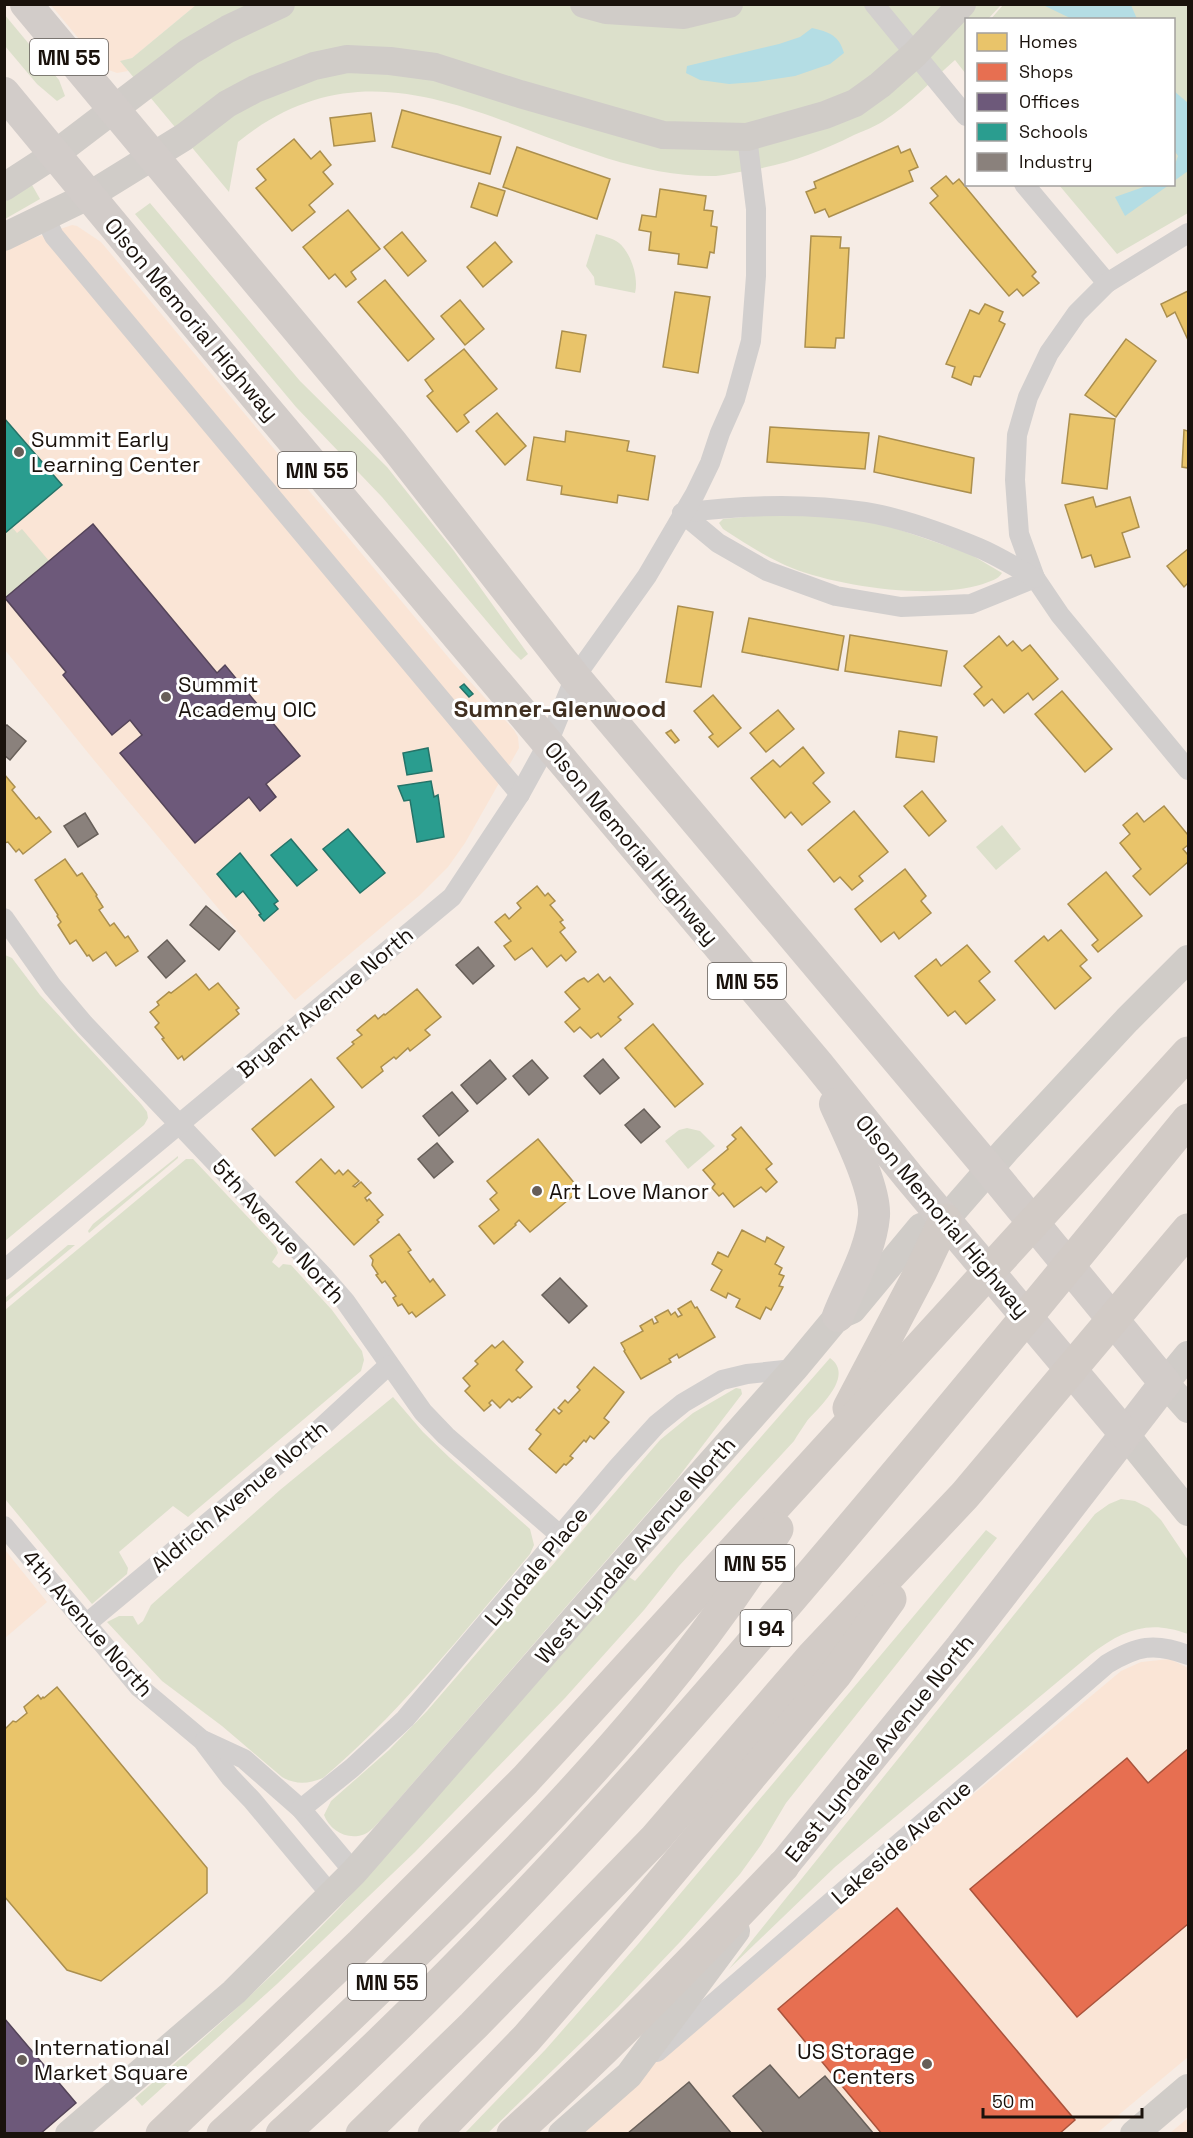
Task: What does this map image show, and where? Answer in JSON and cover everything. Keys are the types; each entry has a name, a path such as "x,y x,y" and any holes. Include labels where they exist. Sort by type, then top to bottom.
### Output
{"highway":[{"path":"162,2133 370,1936 525,1780 1188,1053"},
{"name":"I 94","path":"282,2133 312,2107 486,1935 580,1837 680,1727 895,1475 1188,1120"},
{"name":"I 94","path":"362,2133 480,2019 655,1839 813,1656 965,1495 1188,1230"},
{"name":"MN 55","path":"223,2133 356,2012 460,1910 609,1752 655,1697 771,1539 836,1431 921,1271 954,1231"},
{"path":"434,2133 525,2039 620,1931 835,1675 965,1495"},
{"path":"513,2133 657,1998 783,1866"}],"main road":[{"name":"MN 55","path":"26,4 393,444 575,677 999,1181 1165,1383"},
{"path":"4,187 55,154 189,52 228,29 281,4"},
{"path":"584,4 606,10 684,15 729,4"},
{"path":"4,237 90,195 184,137 227,104 255,89 314,66 346,59 390,61 435,67 542,101 663,135 747,137 825,115 855,103 880,85 915,54 962,4"},
{"name":"Olson Memorial Highway","path":"4,93 261,403 818,1064 1188,1512"},
{"name":"West Lyndale Avenue North","path":"69,2133 234,1992 332,1896 838,1316 852,1310 921,1227 954,1231 999,1181 1127,1020 1188,959"},
{"path":"818,1064 857,1152 872,1198 874,1215 863,1255 838,1316"},
{"name":"East Lyndale Avenue North","path":"562,2133 629,2075 783,1866 961,1647 1188,1355"},
{"path":"1165,1383 1188,1409"},
{"path":"1134,2133 1188,2088"}],"street":[{"path":"874,4 965,115"},
{"name":"Bryant Avenue North","path":"4,1270 452,897 520,794 548,743 575,677 646,576 695,494 710,463 742,381 751,341 756,276 756,209 747,137"},
{"path":"1026,186 1107,283"},
{"path":"44,216 54,236 520,794"},
{"path":"1188,233 1107,283 1077,313 1049,353 1028,397 1017,435 1015,480 1019,534 1035,578 1060,615 1188,770"},
{"path":"682,513 742,506 800,507 866,512 920,526 980,548 1035,578"},
{"path":"682,513 718,543 767,571 836,596 901,607 971,604 1035,578"},
{"name":"5th Avenue North","path":"4,918 52,986 84,1024 345,1301 423,1412 446,1436 561,1536"},
{"name":"Aldrich Avenue North","path":"86,1624 312,1436 389,1365"},
{"name":"Lyndale Place","path":"301,1809 352,1768 405,1719 657,1424 684,1403 722,1380 747,1374 794,1369"},
{"name":"4th Avenue North","path":"4,1526 139,1687 202,1740 230,1777 332,1896"},
{"name":"Lakeside Avenue","path":"629,2075 1107,1664 1126,1653 1148,1647 1170,1647 1188,1654"},
{"name":"4th Avenue North","path":"202,1740 244,1759 301,1809 354,1872"}],"shaded area":[{"path":"51,5 196,5 132,58 121,61 128,71 117,73 103,68"},
{"path":"72,225 101,242 454,664 518,737 519,748 465,843 448,867 420,895 295,1000 5,650 4,251 25,241"},
{"path":"5,1550 47,1602 4,1638"},
{"path":"1170,1659 1188,1668 1188,2057 1097,2133 578,2134 583,2120 1121,1671 1141,1662"},
{"path":"1188,2118 1188,2133 1170,2133"}],"green space":[{"path":"196,5 1001,5 989,18 965,18 965,73 955,60 911,100 882,122 815,152 776,165 716,176 653,170 593,153 474,111 416,96 358,92 298,106 238,142 229,192 120,61 132,58"},
{"path":"1003,5 1188,5 1188,213 1117,254 1060,186 1175,186 1175,18 992,18"},
{"path":"4,14 59,80 65,96 57,101 37,84 5,46"},
{"path":"32,185 40,199 5,219 4,202"},
{"path":"150,203 300,381 387,467 454,551 528,654 521,660 382,497 296,407 135,214"},
{"path":"596,234 617,241 627,253 635,273 635,293 595,285 594,277 586,266"},
{"path":"774,514 830,516 883,524 970,554 1002,573 996,579 962,589 913,591 860,586 812,575 783,564 723,529 719,523 723,519"},
{"path":"12,527 17,533 22,529 49,561 5,598 4,534"},
{"path":"1002,825 1021,849 996,870 976,847"},
{"path":"5,955 12,958 40,995 141,1104 148,1118 144,1125 5,1241"},
{"path":"687,1128 700,1131 715,1146 688,1169 665,1141 679,1130"},
{"path":"178,1156 178,1158 89,1233 93,1224"},
{"path":"186,1159 193,1159 276,1247 278,1253 272,1262 279,1268 283,1264 291,1265 332,1310 362,1351 364,1360 361,1371 188,1517 173,1506 119,1552 128,1568 127,1574 92,1604 5,1499 5,1310"},
{"path":"68,1245 75,1245 5,1303 5,1298"},
{"path":"830,1358 837,1365 839,1373 837,1382 826,1400 807,1421 794,1441 679,1566 644,1610 565,1698 415,1852 277,1984 142,2106 135,2098 240,2005 340,1907 629,1577 635,1581"},
{"path":"736,1388 741,1389 742,1394 677,1479 380,1821 367,1833 359,1836 346,1835 335,1830 324,1815 331,1801 389,1750 427,1711 660,1440 693,1413"},
{"path":"393,1397 423,1432 530,1529 534,1545 530,1554 456,1642 352,1753 323,1778 312,1782 292,1781 282,1777 222,1726 162,1681 107,1622 119,1616 133,1616 138,1625 143,1621 151,1605 280,1490"},
{"path":"1121,1499 1135,1501 1149,1508 1161,1520 1188,1560 1188,1634 1160,1627 1136,1629 1114,1639 1091,1654 835,1867 729,1969 1095,1514"},
{"path":"986,1530 997,1538 786,1803 761,1845 740,1874 618,2007 488,2133 465,2133 546,2049 638,1944"}],"water":[{"path":"1043,5 1131,5 1137,18 1070,18"},
{"path":"812,28 836,38 844,53 830,64 795,76 756,82 729,84 700,80 686,73 687,66 779,44 800,37"},
{"path":"1175,92 1188,103 1188,171 1175,180 1175,164 1178,156 1175,152"},
{"path":"1146,186 1168,186 1125,216 1115,197"}],"building: Homes":[{"path":"402,110 501,137 490,174 392,147"},
{"path":"371,113 375,141 334,146 330,118"},
{"path":"294,139 311,159 320,151 331,165 323,172 333,184 309,205 315,212 292,231 256,188 266,180 257,169"},
{"path":"898,146 901,153 910,149 918,167 909,171 913,181 829,217 825,209 815,213 806,192 816,188 814,182"},
{"path":"517,147 610,179 597,219 503,187"},
{"path":"946,176 953,184 959,179 1036,272 1032,276 1039,283 1023,296 1017,289 1009,296 930,203 938,196 931,188"},
{"path":"479,183 505,191 497,216 471,207"},
{"path":"660,189 706,196 704,210 713,211 711,226 717,227 714,253 710,252 707,268 678,264 679,254 649,250 651,232 639,230 642,215 656,217"},
{"path":"348,210 380,249 351,272 356,279 346,287 335,274 329,279 303,247"},
{"path":"402,232 426,261 408,276 384,247"},
{"path":"811,236 841,237 840,248 849,248 844,338 836,338 835,348 805,347"},
{"path":"495,242 512,262 483,287 467,267"},
{"path":"385,280 434,339 408,361 358,302"},
{"path":"1188,291 1188,340 1175,312 1167,317 1161,304"},
{"path":"675,292 710,297 698,373 663,367"},
{"path":"460,300 484,329 465,345 441,316"},
{"path":"985,304 1003,312 999,321 1005,324 980,377 974,376 971,385 952,377 955,367 946,364 970,310 979,314"},
{"path":"562,331 586,335 580,372 556,368"},
{"path":"1126,339 1156,361 1116,417 1085,395"},
{"path":"464,349 497,389 464,415 469,422 457,432 427,396 433,391 425,380"},
{"path":"497,413 526,446 505,465 476,431"},
{"path":"1070,414 1115,419 1107,489 1062,483"},
{"path":"770,427 869,433 865,469 767,462"},
{"path":"1184,430 1188,431 1188,468 1182,467"},
{"path":"566,431 629,441 627,451 655,456 648,500 618,495 617,503 561,494 562,486 527,480 534,437 565,442"},
{"path":"879,436 974,458 971,493 874,472"},
{"path":"1093,497 1096,507 1130,497 1139,527 1122,533 1130,557 1095,567 1091,555 1082,558 1065,505"},
{"path":"1188,549 1188,583 1184,587 1167,566"},
{"path":"678,606 713,612 701,687 666,682"},
{"path":"749,618 844,636 838,670 742,652"},
{"path":"850,635 947,651 941,686 845,671"},
{"path":"999,636 1007,646 1013,641 1022,651 1030,645 1058,679 1033,700 1028,693 1004,713 992,699 984,706 974,694 982,687 964,666"},
{"path":"1062,691 1112,749 1085,772 1035,714"},
{"path":"713,695 741,728 718,747 709,737 713,734 694,711"},
{"path":"778,710 794,729 766,752 750,733"},
{"path":"671,730 679,740 675,743 666,733"},
{"path":"899,731 937,737 934,762 896,757"},
{"path":"803,747 824,773 813,783 830,802 802,825 791,812 785,818 751,778 773,760 780,767"},
{"path":"4,774 15,787 12,790 36,819 39,817 51,832 23,854 19,849 16,852 8,842 4,843"},
{"path":"922,791 946,821 929,836 904,806"},
{"path":"1164,806 1188,835 1188,845 1183,849 1188,855 1188,862 1150,895 1133,876 1141,869 1120,843 1130,834 1123,825 1137,813 1144,822"},
{"path":"854,811 888,852 859,876 863,881 852,890 840,877 834,882 808,850"},
{"path":"65,859 77,876 82,873 97,895 103,907 99,910 110,926 114,923 125,938 128,936 138,951 116,966 106,952 93,961 76,940 70,944 58,925 61,922 58,915 35,880"},
{"path":"905,869 926,896 921,901 931,913 899,939 894,932 881,942 855,909"},
{"path":"1106,872 1142,916 1098,952 1092,945 1098,940 1068,904"},
{"path":"537,886 545,896 548,893 555,901 550,905 563,920 560,922 565,928 560,932 576,952 566,961 561,955 547,967 532,948 515,960 504,946 511,941 495,922 505,914 509,919 521,908 517,903"},
{"path":"1061,930 1087,960 1080,966 1091,978 1055,1009 1015,961 1044,936 1048,941"},
{"path":"967,945 990,972 979,981 995,1000 966,1024 955,1011 948,1016 915,976 936,959 941,966"},
{"path":"196,974 209,990 218,983 239,1008 236,1010 239,1014 184,1060 182,1056 178,1059 162,1039 164,1038 155,1027 159,1023 150,1012 159,1005 157,1002 169,992 171,993"},
{"path":"598,974 604,982 610,977 633,1004 618,1017 621,1020 601,1037 598,1033 591,1038 580,1027 574,1032 565,1022 580,1009 565,992 578,981 584,978 588,982"},
{"path":"417,989 441,1017 425,1030 430,1035 410,1051 408,1048 396,1059 394,1057 381,1067 383,1071 362,1088 337,1058 362,1035 357,1030 375,1015 378,1019 385,1015"},
{"path":"653,1024 703,1084 675,1107 625,1048"},
{"path":"311,1079 334,1107 275,1156 252,1129"},
{"path":"741,1127 772,1164 766,1169 777,1182 766,1192 761,1187 734,1207 723,1193 719,1196 712,1188 715,1184 703,1170 728,1149 727,1147 736,1139 732,1135"},
{"name":"Art Love Manor","path":"538,1139 580,1190 530,1232 519,1220 494,1244 479,1226 499,1210 490,1199 497,1193 487,1181"},
{"path":"321,1159 335,1174 339,1170 343,1175 348,1170 359,1181 353,1186 361,1182 371,1193 365,1198 367,1201 369,1199 383,1215 377,1220 379,1222 354,1245 296,1182"},
{"path":"742,1230 765,1242 767,1237 784,1247 775,1264 782,1268 779,1274 784,1276 779,1286 783,1287 771,1310 766,1307 760,1319 736,1307 740,1299 728,1293 726,1298 711,1290 722,1270 712,1264 718,1252 728,1257"},
{"path":"399,1234 411,1250 408,1252 430,1282 433,1279 445,1295 416,1317 412,1312 409,1314 402,1304 398,1306 393,1298 396,1296 385,1281 382,1283 376,1275 378,1274 372,1265 373,1260 370,1256"},
{"path":"691,1301 715,1337 679,1358 677,1354 669,1359 671,1362 641,1379 621,1343 643,1331 640,1326 652,1319 654,1324 658,1322 655,1317 668,1310 671,1315 675,1312 678,1317 682,1315 678,1309"},
{"path":"503,1341 523,1362 516,1370 532,1387 520,1398 512,1402 509,1399 500,1408 492,1400 489,1403 491,1405 484,1411 465,1391 470,1386 463,1378 478,1364 475,1361 492,1345 495,1348"},
{"path":"594,1367 624,1392 604,1418 609,1422 594,1439 590,1436 586,1442 584,1440 570,1456 573,1458 556,1473 529,1449 541,1434 536,1430 554,1409 559,1414 562,1411 558,1408 565,1400 568,1403 580,1390 577,1387"},
{"path":"57,1687 207,1868 207,1893 101,1981 67,1970 4,1896 4,1730 13,1721 16,1722 27,1713 24,1707 38,1695 41,1699 44,1698"}],"building: Shops":[{"path":"1188,1749 1188,1924 1077,2017 970,1889 1127,1758 1148,1783"},
{"name":"US Storage Centers","path":"897,1908 1075,2120 1059,2134 882,2134 778,2009"}],"building: Offices":[{"name":"Summit Academy OIC","path":"93,524 217,673 225,665 300,756 266,784 276,797 260,811 249,797 195,843 120,753 142,735 130,720 112,735 63,675 66,672 5,598"},
{"name":"International Market Square","path":"4,2018 76,2103 40,2134 4,2134"}],"building: Schools":[{"name":"Summit Early Learning Center","path":"4,418 62,485 4,534"},
{"path":"464,684 473,694 469,697 460,687"},
{"path":"428,748 432,771 407,775 403,753"},
{"path":"431,781 434,797 438,795 444,837 417,842 410,800 404,801 398,786"},
{"path":"348,829 385,873 360,893 323,849"},
{"path":"291,839 317,870 297,886 271,855"},
{"path":"240,853 278,901 274,904 278,909 264,921 243,891 236,897 217,874"}],"building: Industry":[{"path":"7,725 26,741 10,760 4,755 4,727"},
{"path":"85,813 98,834 78,847 64,826"},
{"path":"206,906 235,931 219,950 190,925"},
{"path":"167,940 185,961 166,978 148,957"},
{"path":"478,947 494,966 473,984 456,965"},
{"path":"603,1059 619,1078 600,1094 584,1076"},
{"path":"490,1060 506,1079 477,1104 461,1085"},
{"path":"532,1060 548,1078 529,1095 513,1076"},
{"path":"452,1092 468,1111 439,1136 423,1116"},
{"path":"644,1109 660,1127 641,1143 625,1125"},
{"path":"437,1143 453,1162 434,1178 418,1159"},
{"path":"560,1278 587,1306 569,1323 542,1295"},
{"path":"770,2065 799,2098 825,2076 874,2134 765,2134 733,2096"},
{"path":"689,2082 732,2134 627,2134"}],"place":[{"name":"Summit Early Learning Center","path":"19,452"},
{"name":"Summit Academy OIC","path":"166,697"},
{"name":"Art Love Manor","path":"537,1191"},
{"name":"International Market Square","path":"22,2060"},
{"name":"US Storage Centers","path":"927,2064"}],"district":[{"name":"Sumner-Glenwood","path":"560,708"}]}
